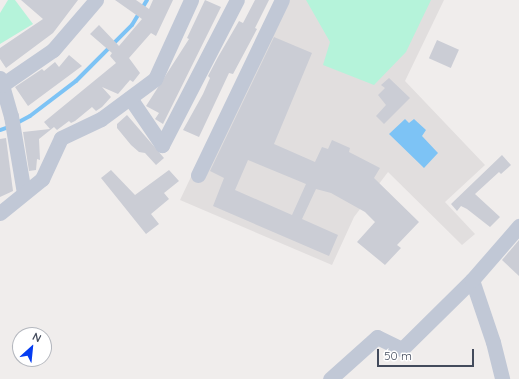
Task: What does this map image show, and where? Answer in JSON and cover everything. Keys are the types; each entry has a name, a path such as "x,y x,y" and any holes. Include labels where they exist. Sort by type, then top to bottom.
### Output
{"street":[{"path":"24,193 14,135 1,82 53,50 96,0"},
{"path":"0,213 42,179 61,138 101,119 155,79 191,0"},
{"path":"130,98 162,145 237,0"},
{"path":"198,175 282,0"},
{"path":"330,379 377,338 402,349 472,280 519,226"},
{"path":"472,280 493,342 502,379"}],"shaded area":[{"path":"275,0 444,0 405,81 485,165 445,202 475,234 462,245 388,172 354,217 332,265 180,200"}],"green space":[{"path":"8,0 15,0 33,24 0,44 0,13"},
{"path":"306,0 431,0 406,52 374,85 323,65 330,42"}],"water":[{"path":"405,119 409,123 414,119 426,130 422,136 438,153 424,168 389,134"}],"building":[{"path":"21,0 78,0 53,33 6,68 0,59 0,48 43,19"},
{"path":"115,0 136,0 149,9 153,0 173,0 156,36 151,33 129,58 140,73 133,82 130,80 118,94 102,87 111,97 102,107 96,111 92,107 75,121 71,123 69,121 57,130 54,127 39,139 40,160 37,159 36,170 29,171 23,132 50,129 44,122 116,63 110,56 112,53 90,34 99,25 119,46 142,19"},
{"path":"205,0 221,7 163,124 155,119 159,113 146,106 189,39 187,38"},
{"path":"255,0 269,0 255,28 257,29 233,74 229,73 199,137 183,130 203,94 210,78 208,76 218,57 239,21 243,23"},
{"path":"274,37 312,53 274,144 315,162 322,147 328,149 332,140 350,148 349,152 380,168 374,178 419,222 397,245 401,248 385,265 357,242 375,222 365,212 331,193 316,189 302,219 338,235 329,256 213,206 224,178 210,171","holes":["248,160 306,184 292,215 235,190"]},
{"path":"437,40 459,50 451,68 429,58"},
{"path":"69,55 82,66 28,106 15,87 42,69 44,71 55,62 59,67"},
{"path":"389,78 410,98 384,124 376,116 386,105 378,95 385,88 381,85"},
{"path":"127,115 164,158 156,165 145,153 139,152 131,145 117,128 117,124"},
{"path":"6,138 13,191 0,197 0,139"},
{"path":"502,155 511,165 501,174 499,172 475,194 500,217 490,227 467,209 461,206 457,211 451,204"},
{"path":"111,170 135,195 169,170 179,181 164,193 169,199 151,214 159,224 146,234 101,178"},
{"path":"519,240 519,276 502,260"}],"waterway":[{"path":"15,124 30,116 76,81 132,25 147,0"},
{"path":"0,130 9,127"}]}
